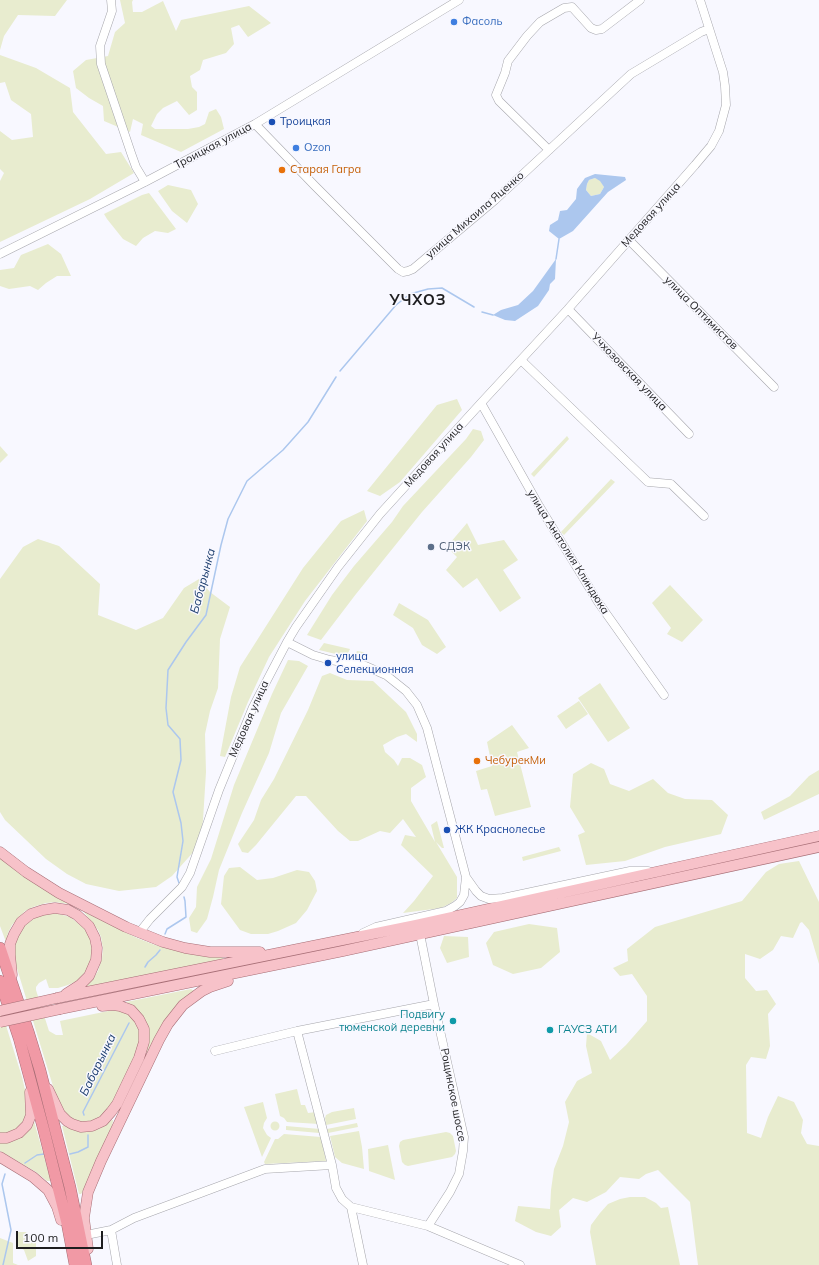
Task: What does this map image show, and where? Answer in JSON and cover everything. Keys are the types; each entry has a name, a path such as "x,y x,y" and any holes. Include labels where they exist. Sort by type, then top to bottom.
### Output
{"highway":[{"path":"0,948 4,983 59,1190 67,1223 73,1265"},
{"path":"4,983 30,1034 70,1187 87,1265"}],"main road":[{"path":"0,1011 353,938 819,836"},
{"path":"0,1022 343,951 819,847"},
{"path":"0,852 43,884 72,900 139,933 185,948 210,952 266,952 301,945 353,938"},
{"path":"4,983 10,955 10,944 14,934 22,922 31,914 43,910 55,908 68,910 81,917 93,931 97,943 97,954 92,971 85,980 76,988 57,998"},
{"path":"87,1265 88,1251 84,1209 93,1178 159,1040 168,1024 182,1005 202,991 223,982 295,966 343,951"},
{"path":"40,1070 57,1109 63,1118 76,1126 86,1127 103,1121 114,1108 139,1058 144,1036 141,1023 136,1014 126,1007 113,1005 60,1009"},
{"path":"0,1138 7,1138 19,1134 30,1120 32,1108 28,1072"},
{"path":"0,1156 40,1182 48,1190 52,1196 60,1218 69,1257 73,1265"}],"street":[{"path":"111,0 112,11 100,46 101,64 131,154 136,167 145,182"},
{"name":"Троицкая улица","path":"0,254 145,182 254,124 459,0"},
{"path":"549,150 499,101 496,95 508,61 540,22 564,8 572,7 591,28 596,30 602,29 640,0"},
{"name":"Медовая улица","path":"139,933 150,919 182,887 190,873 219,790 253,707 296,627 338,567 380,514 568,309 711,146 719,131 726,105 725,86 723,72 700,0"},
{"name":"улица Михаила Яценко","path":"254,124 398,269 403,272 408,271 413,269 495,200 631,74 709,28"},
{"name":"улица Оптимистов","path":"629,240 774,387"},
{"name":"Учхозовская улица","path":"568,309 689,434"},
{"path":"521,360 648,482 671,484 704,516"},
{"name":"улица Анатолия Клиндюка","path":"481,403 527,486 596,598 664,694"},
{"path":"287,642 313,655 330,660 363,665 386,675 406,691 417,705 427,728 466,877 481,896 489,899 503,898 630,871 661,871"},
{"path":"353,938 376,927 446,910 455,906 460,902 464,895 466,877"},
{"name":"Рощинское шоссе","path":"420,934 464,1137 459,1174 450,1192 428,1226"},
{"path":"215,1051 297,1031 434,1004"},
{"path":"297,1031 332,1165 336,1188 342,1199 351,1208 428,1226 520,1265"},
{"path":"86,1235 111,1230 134,1218 265,1169 332,1165"},
{"path":"351,1208 364,1265"},
{"path":"111,1230 117,1265"}],"green space":[{"path":"0,0 67,0 55,16 18,15 4,36 0,50"},
{"path":"120,0 133,0 133,12 142,12 163,1 176,31 181,20 249,6 271,23 248,37 239,25 231,28 234,44 226,53 203,60 200,70 190,76 192,87 197,92 197,110 189,115 177,101 163,108 157,114 151,126 155,129 188,129 199,127 205,124 209,112 216,109 221,117 224,129 181,152 141,135 143,124 133,119 130,132 104,121 103,106 76,88 73,71 86,60 108,56 115,32 125,23"},
{"path":"0,55 36,68 70,88 73,112 106,154 121,152 134,173 90,199 0,242 0,181 4,173 0,169 0,131 12,140 33,137 31,114 11,100 5,82 0,83"},
{"path":"595,178 600,180 604,187 600,194 591,196 586,190 587,184 589,180"},
{"path":"168,185 191,190 198,204 187,223 172,211 158,191"},
{"path":"149,193 176,229 168,233 155,231 143,238 136,246 123,239 104,214"},
{"path":"48,244 61,254 71,276 57,276 38,290 30,286 9,289 0,286 0,270 14,268 21,255"},
{"path":"457,399 462,410 400,482 380,496 367,491 437,405"},
{"path":"473,429 481,431 484,440 471,457 422,512 321,640 307,635 332,595 354,566 392,522 403,506 466,439"},
{"path":"567,436 569,439 534,477 531,474"},
{"path":"0,446 8,455 0,463"},
{"path":"611,479 615,482 564,535 561,532"},
{"path":"364,510 367,521 305,601 269,657 225,757 220,756 231,697 240,667 303,568 341,521"},
{"path":"467,523 478,545 504,540 518,560 503,570 521,598 500,612 477,578 463,588 446,570 457,557 450,550 450,543"},
{"path":"38,539 59,546 100,584 98,615 136,630 163,618 184,588 199,579 210,592 230,607 220,639 218,688 210,711 205,734 206,772 201,836 196,849 172,876 156,887 119,891 86,884 67,874 46,859 5,820 0,812 0,579 23,547"},
{"path":"670,585 703,620 682,642 667,634 671,628 652,603"},
{"path":"399,603 428,620 446,647 437,654 422,645 413,628 393,615"},
{"path":"324,643 350,649 347,655 344,656 319,650"},
{"path":"357,651 366,654 364,659 356,659"},
{"path":"288,660 299,661 308,666 281,713 269,753 242,813 219,870 207,919 197,933 191,931 189,918 196,907 197,887 211,859 234,785 272,694"},
{"path":"330,673 347,680 373,681 406,712 417,734 417,742 406,734 383,745 385,752 398,766 402,758 410,758 422,765 426,777 411,788 411,801 435,842 431,825 437,821 444,848 436,842 457,877 457,898 441,908 403,913 433,876 401,845 405,835 416,837 403,819 390,833 380,831 358,841 350,841 338,831 306,796 296,796 248,853 242,852 238,844 254,820 261,800 274,779 308,710 322,676"},
{"path":"600,683 630,728 608,742 578,698"},
{"path":"579,701 588,714 566,729 557,716"},
{"path":"512,725 529,748 517,752 531,807 495,816 487,789 481,790 476,771 492,766 487,742"},
{"path":"591,763 604,769 610,784 629,791 653,779 668,793 685,799 712,800 728,815 721,834 665,847 625,861 586,865 578,835 585,832 570,807 573,774"},
{"path":"819,770 819,794 764,820 761,812 790,796 809,776"},
{"path":"559,847 561,851 523,861 522,857"},
{"path":"0,857 69,904 55,902 46,903 25,911 12,925 6,942 0,926"},
{"path":"799,861 819,902 819,964 809,930 802,922 800,923 793,938 781,936 773,950 760,959 745,954 745,978 756,991 767,990 776,1004 768,1014 770,1046 766,1059 751,1057 746,1065 747,1133 761,1138 768,1117 778,1096 794,1102 803,1120 801,1133 807,1144 819,1146 819,1265 698,1265 690,1202 658,1170 646,1174 639,1179 620,1177 606,1192 587,1202 573,1198 559,1210 561,1227 551,1236 536,1232 515,1221 518,1206 550,1209 554,1169 563,1146 569,1122 565,1102 577,1081 592,1073 586,1046 587,1033 601,1041 610,1060 626,1045 647,1021 647,996 632,974 620,976 613,968 628,961 627,949 655,927 742,901 766,872 779,864"},
{"path":"240,867 257,880 273,878 297,870 309,872 315,881 317,891 307,910 296,923 268,934 251,934 240,930 221,904 224,876 229,868"},
{"path":"83,911 137,938 155,945 188,953 221,957 223,960 86,987 85,986 93,979 98,971 103,949 98,930"},
{"path":"52,913 70,917 84,928 90,938 92,949 91,961 86,971 77,981 58,988 49,988 46,979 39,983 36,987 49,1031 56,1035 63,1035 60,1021 113,1010 122,1011 131,1016 138,1026 140,1039 137,1050 118,1094 107,1111 94,1122 78,1123 67,1116 56,1096 15,962 15,943 22,927 38,916"},
{"path":"529,924 557,928 560,952 541,968 513,974 493,965 486,943 494,932"},
{"path":"444,936 468,937 469,957 447,963 440,948"},
{"path":"191,989 194,991 144,1056 149,1039 149,1031 134,1007 126,1002"},
{"path":"0,1006 22,1077 28,1108 25,1120 16,1130 8,1133 0,1133"},
{"path":"297,1089 301,1105 305,1105 308,1113 316,1112 319,1124 287,1122 280,1116 275,1094"},
{"path":"263,1102 267,1118 263,1128 267,1135 271,1138 262,1157 244,1107"},
{"path":"354,1108 356,1119 326,1125 326,1115 332,1112"},
{"path":"112,1120 112,1128 85,1189 81,1194 79,1194 62,1126 80,1131 91,1131 99,1129"},
{"path":"34,1121 50,1181 47,1181 36,1172 0,1151 0,1142 10,1142 22,1137"},
{"path":"273,1122 277,1122 279,1126 277,1130 273,1130 271,1128 271,1124"},
{"path":"357,1123 358,1127 328,1133 327,1129"},
{"path":"286,1126 320,1129 319,1133 286,1130"},
{"path":"359,1131 364,1169 342,1163 335,1157 330,1136"},
{"path":"446,1132 453,1136 456,1151 452,1157 408,1166 402,1162 399,1146 400,1142 403,1140"},
{"path":"284,1134 321,1137 326,1161 265,1164 264,1162 275,1139 278,1139"},
{"path":"388,1145 395,1180 369,1171 368,1149"},
{"path":"630,1197 645,1197 656,1203 661,1208 668,1207 680,1265 596,1265 590,1232 591,1225 608,1204"},
{"path":"18,1232 26,1232 36,1243 36,1256 28,1261 24,1250 18,1246"},
{"path":"0,1238 13,1243 13,1263 18,1265 0,1265"}],"water":[{"path":"595,174 625,177 626,180 608,192 573,231 559,239 549,231 550,225 558,220 560,211 567,210 576,199 577,189 585,178","holes":["595,178 600,181 604,187 600,194 591,196 586,190 589,180"]},
{"path":"556,259 555,279 550,284 549,290 538,306 515,321 505,320 493,315 501,310 518,305 533,291"}],"waterway":[{"name":"Бабарынка","path":"556,259 559,239"},
{"name":"Бабарынка","path":"340,371 396,305 410,294 428,289 442,288 474,307"},
{"name":"Бабарынка","path":"482,312 493,315"},
{"name":"Бабарынка","path":"179,883 177,877 183,841 181,823 173,792 181,760 180,739 168,725 166,708 168,670 206,615 228,519 247,481 283,450 308,422 336,377"},
{"name":"Бабарынка","path":"165,934 167,929 186,917 184,897"},
{"name":"Бабарынка","path":"145,967 160,950"},
{"name":"Бабарынка","path":"84,1115 83,1112 129,1023"},
{"name":"Бабарынка","path":"70,1154 88,1147 88,1135"},
{"name":"Бабарынка","path":"25,1163 37,1155 44,1154"},
{"name":"Бабарынка","path":"3,1265 11,1230 2,1184 5,1174"}],"place":[{"name":"Фасоль","path":"454,22"},
{"name":"Троицкая","path":"272,122"},
{"name":"Ozon","path":"296,148"},
{"name":"Старая Гагра","path":"282,170"},
{"name":"СДЭК","path":"431,547"},
{"name":"улица Селекционная","path":"328,663"},
{"name":"ЧебурекМи","path":"477,761"},
{"name":"ЖК Краснолесье","path":"447,830"},
{"name":"Подвигу тюменской деревни","path":"453,1021"},
{"name":"ГАУСЗ АТИ","path":"550,1030"}],"district":[{"name":"УЧХОЗ","path":"418,300"}]}
